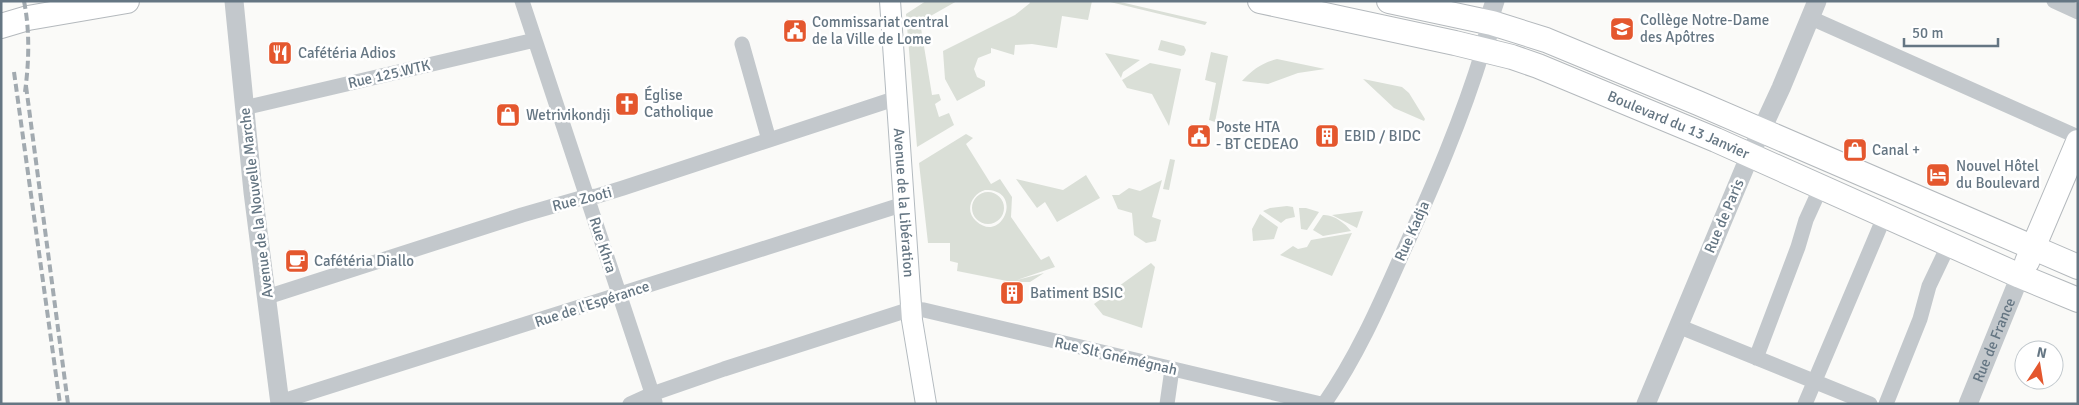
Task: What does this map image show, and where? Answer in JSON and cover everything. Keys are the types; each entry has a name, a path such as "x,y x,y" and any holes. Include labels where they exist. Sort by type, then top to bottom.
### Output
{"highway":[{"path":"1,9 29,1"},
{"path":"1,26 28,18 127,1"},
{"name":"Boulevard du 13 Janvier","path":"1260,1 1483,50 1538,66 1750,155 2020,276 2078,300"},
{"name":"Boulevard du 13 Janvier","path":"1389,1 1494,12 1546,40 1762,130 2078,267"},
{"path":"2020,276 2034,248 2078,142"}],"main road":[{"name":"Avenue de la Libération","path":"890,1 912,309 926,404"}],"street":[{"name":"Avenue de la Nouvelle Marche","path":"234,1 244,108 280,403"},
{"name":"Rue Khra","path":"522,1 654,399"},
{"path":"2054,1 2078,12"},
{"path":"1814,10 2078,137"},
{"name":"Rue de Paris","path":"1646,404 1750,155 1814,10"},
{"path":"1483,50 1494,12"},
{"name":"Rue 125.WTK","path":"244,108 535,40"},
{"path":"742,44 769,140"},
{"name":"Rue Kadja","path":"1322,404 1361,343 1418,219 1469,94 1483,50"},
{"name":"Rue Zooti","path":"267,298 522,215 623,188 897,98"},
{"path":"1756,358 1798,247 1806,220 1821,187"},
{"name":"Rue de l'Espérance","path":"280,403 904,204"},
{"path":"1805,404 1885,215"},
{"path":"1886,404 1920,319 1928,286 1949,244"},
{"name":"Rue de France","path":"1968,404 2020,276"},
{"path":"630,404 654,399 912,309"},
{"name":"Rue Slt Gnémégnah","path":"912,309 920,309 1322,404"},
{"path":"1678,326 1870,404"},
{"path":"1167,404 1172,369"}],"shaded area":[{"path":"926,1 957,1 920,22 932,95 939,94 941,100 935,104 939,117 949,113 954,125 917,147 906,14"},
{"path":"1029,1 1092,1 1088,20 1062,16 1057,48 1032,44 1015,45 1014,55 991,48 991,53 978,58 974,69 977,77 985,81 985,86 957,101 945,79 943,51 1015,15 1030,3"},
{"path":"1106,1 1116,1 1207,22 1205,25"},
{"path":"1161,40 1184,46 1186,50 1184,55 1181,56 1158,50"},
{"path":"1211,52 1228,56 1215,122 1209,120 1216,83 1205,80"},
{"path":"1105,53 1140,60 1123,72 1121,78"},
{"path":"1277,59 1325,69 1298,73 1268,84 1242,81 1258,67"},
{"path":"1150,63 1181,69 1169,126 1152,94 1127,88 1122,80"},
{"path":"1363,79 1402,87 1409,93 1425,119 1424,121 1394,108"},
{"path":"966,134 973,138 966,144 991,184 1000,179 1012,197 1011,217 1041,260 1049,256 1055,267 1017,280 1044,273 1030,282 1012,282 957,271 958,263 950,261 950,243 928,243 919,163","holes":["985,190 997,192 1004,198 1007,206 1005,214 1001,221 994,226 985,227 972,217 971,203 980,192"]},
{"path":"1170,159 1175,160 1169,190 1163,189"},
{"path":"1086,175 1100,198 1057,222 1045,202 1037,208 1016,179 1063,190"},
{"path":"1162,180 1152,217 1161,220 1156,241 1146,243 1134,235 1132,213 1118,209 1112,195 1119,195 1129,188 1140,191"},
{"path":"988,192 1000,196 1004,208 1000,220 988,224 976,220 972,208 976,196"},
{"path":"1293,207 1295,217 1286,219 1281,223 1263,211 1270,208"},
{"path":"1299,208 1319,212 1307,230 1301,229"},
{"path":"1363,211 1357,228 1332,215"},
{"path":"1260,214 1278,227 1274,239 1253,241 1252,229"},
{"path":"1323,215 1331,216 1338,220 1351,231 1323,236 1313,230"},
{"path":"1352,233 1332,276 1280,255 1293,246 1298,249 1307,247 1311,240"},
{"path":"1151,263 1155,267 1142,328 1103,315 1094,304"}],"railway":[{"path":"24,1 28,46 25,92"},
{"path":"14,72 60,404"},
{"path":"26,86 68,404"}],"place":[{"name":"Collège Notre-Dame des Apôtres","path":"1622,29"},
{"name":"Commissariat central de la Ville de Lome","path":"795,31"},
{"name":"Cafétéria Adios","path":"280,53"},
{"name":"Église Catholique","path":"627,104"},
{"name":"Wetrivikondji","path":"508,115"},
{"name":"Poste HTA - BT CEDEAO","path":"1199,136"},
{"name":"EBID / BIDC","path":"1327,136"},
{"name":"Canal +","path":"1855,150"},
{"name":"Nouvel Hôtel du Boulevard","path":"1938,175"},
{"name":"Cafétéria Diallo","path":"297,261"},
{"name":"Batiment BSIC","path":"1012,293"}]}
